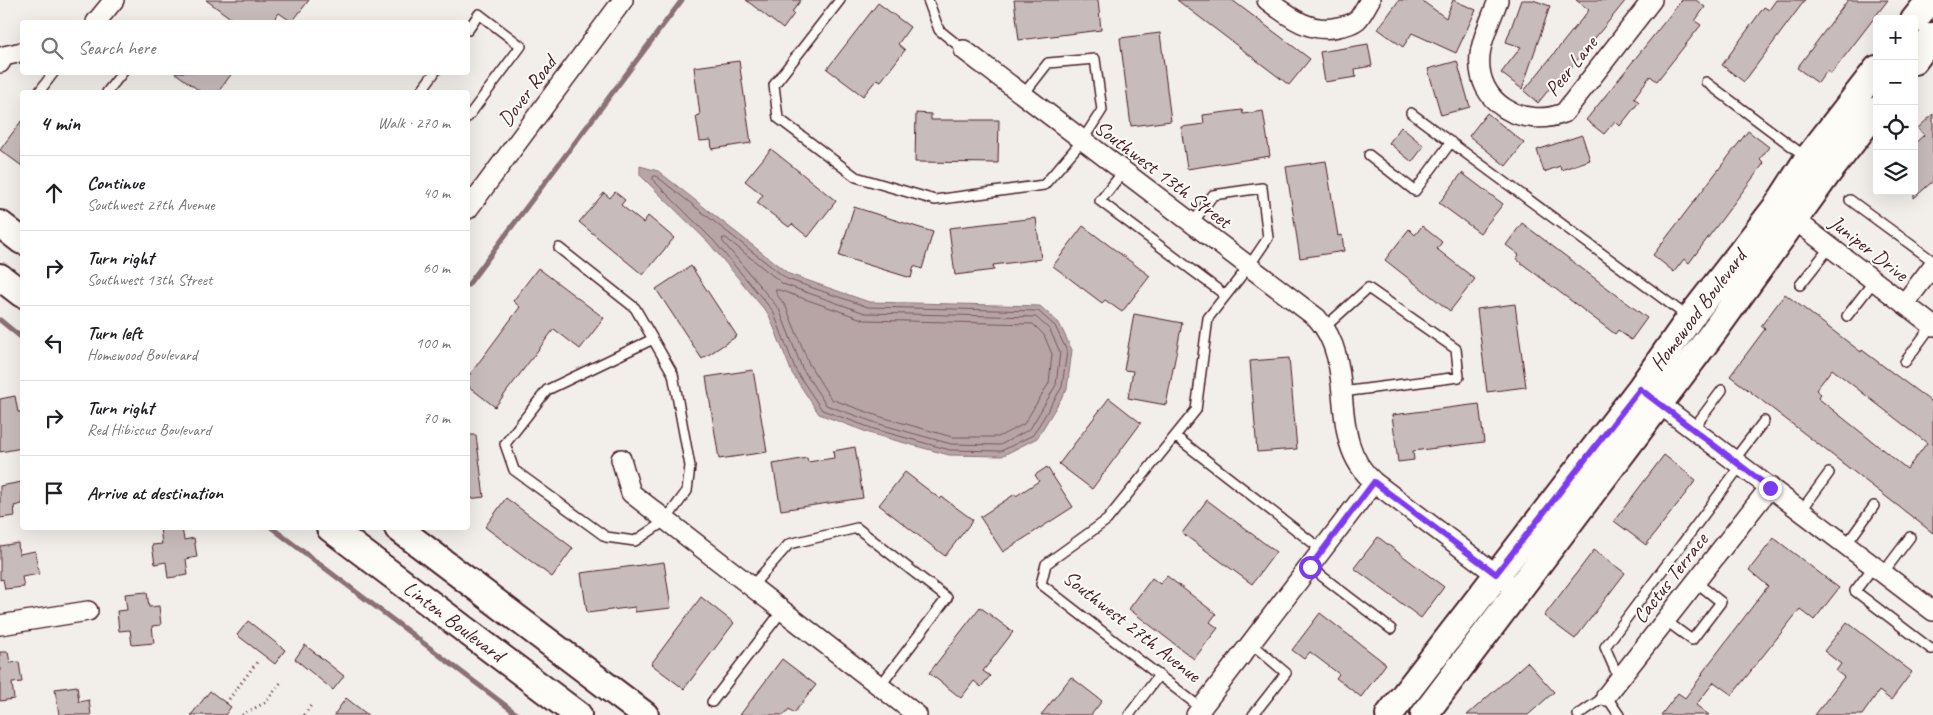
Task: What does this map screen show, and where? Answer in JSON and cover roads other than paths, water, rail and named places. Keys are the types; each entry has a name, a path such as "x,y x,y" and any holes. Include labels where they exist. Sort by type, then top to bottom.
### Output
{"street":[{"path":"98,20 114,0"},
{"name":"Dover Road","path":"470,206 623,0"},
{"path":"1267,0 1299,22 1320,29 1346,25 1357,19 1370,0"},
{"name":"Peer Lane","path":"1498,0 1482,44 1480,56 1483,78 1493,98 1501,106 1521,116 1537,119 1554,117 1564,113 1652,0"},
{"path":"1918,15 1930,0"},
{"path":"1915,60 1933,36"},
{"name":"Southwest 13th Street","path":"964,50 1317,318 1328,333"},
{"path":"0,63 4,56 20,52"},
{"name":"Homewood Boulevard","path":"1424,715 1518,591 1649,396 1786,213 1818,166 1873,76"},
{"name":"Homewood Boulevard","path":"1818,166 1873,114"},
{"name":"Juniper Drive","path":"1786,213 1933,326"},
{"path":"0,224 20,239"},
{"path":"1904,304 1933,266"},
{"path":"0,277 20,292"},
{"path":"1328,333 1338,361 1348,443 1352,454 1366,475 1518,591"},
{"path":"1649,396 1878,570 1931,605"},
{"name":"Homewood Boulevard","path":"1388,715 1496,574 1649,396"},
{"path":"621,459 631,493 917,715"},
{"name":"Southwest 27th Avenue","path":"1199,712 1374,482"},
{"name":"Cactus Terrace","path":"1606,696 1770,488"},
{"name":"Linton Boulevard","path":"333,530 578,715"},
{"name":"Linton Boulevard","path":"401,530 645,715"},
{"path":"0,625 88,612"}],"lane":[{"path":"840,0 774,85 778,118 856,176 935,200 1044,185 1082,141 1102,110 1095,60 1048,63 1023,95"},
{"path":"928,0 939,30 964,50"},
{"path":"470,27 479,14 521,46 470,114"},
{"path":"40,90 52,75"},
{"path":"109,90 121,75"},
{"path":"422,90 433,75"},
{"path":"1706,82 1818,166"},
{"path":"1411,113 1701,326"},
{"path":"1369,155 1415,191 1451,142"},
{"path":"1123,172 1100,201 1225,295"},
{"name":"Southwest 27th Avenue","path":"1192,224 1213,195 1262,188 1268,238 1249,266 1208,318 1196,410 1107,520 1046,564 1041,584 1159,675 1199,712"},
{"path":"1850,200 1933,261"},
{"path":"1800,285 1830,247"},
{"path":"559,248 635,308 653,339 673,374 690,466 687,492 665,520 635,541 606,537 514,470 505,444 546,390 653,339"},
{"path":"1847,316 1874,281"},
{"path":"1328,333 1368,288 1456,349 1458,377 1342,392"},
{"path":"1905,362 1933,326"},
{"path":"1693,429 1722,390"},
{"path":"1619,679 1606,647 1738,463 1764,421"},
{"path":"1175,436 1322,550"},
{"path":"1801,511 1829,473"},
{"path":"1846,545 1874,506"},
{"path":"751,587 788,544 857,528 947,598 880,686"},
{"path":"1910,537 1855,591 1931,650 1933,649"},
{"path":"1310,567 1392,629"},
{"path":"1665,620 1692,640 1721,602 1696,582"},
{"path":"712,702 782,611"},
{"path":"1251,643 1286,673 1253,715"},
{"path":"1129,715 1159,675"},
{"path":"1578,715 1606,696 1619,715"}],"water":[{"path":"640,166 658,171 789,274 869,302 1040,306 1059,323 1072,350 1067,389 1037,438 1002,456 949,455 872,434 819,414 792,373 769,315 709,243 640,175"}],"waterway":[{"path":"470,282 682,0"},
{"path":"0,320 20,336"},
{"path":"275,530 518,715"}]}
